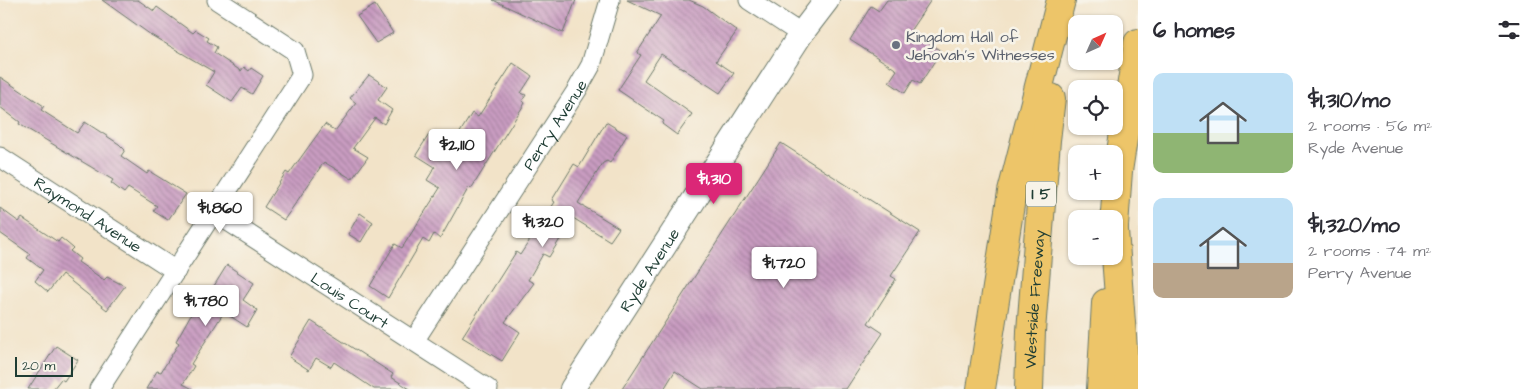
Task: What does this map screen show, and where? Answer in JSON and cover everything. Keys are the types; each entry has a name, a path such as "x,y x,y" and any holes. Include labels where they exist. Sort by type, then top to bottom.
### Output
{"highway":[{"path":"981,389 1012,192 1061,0"},
{"name":"Westside Freeway","path":"1029,389 1031,331 1046,140 1065,0"},
{"path":"1115,210 1118,171 1138,43"},
{"path":"1101,389 1102,350 1110,265"},
{"path":"1117,265 1126,389"}],"street":[{"path":"99,389 296,89 302,75 302,69 295,51 217,0"},
{"name":"Perry Avenue","path":"414,340 577,90 591,65 610,0"},
{"path":"750,0 802,34"},
{"name":"Ryde Avenue","path":"572,389 802,34 827,0"},
{"name":"Raymond Avenue","path":"0,157 176,271"},
{"name":"Louis Court","path":"214,212 488,389"}],"building":[{"path":"102,0 138,0 154,11 157,7 193,33 196,30 209,38 207,41 217,47 214,53 241,71 244,67 249,71 251,68 263,76 252,94 242,88 232,102 206,85 214,72 151,35"},
{"path":"493,0 576,0 563,33"},
{"path":"627,0 689,0 703,6 737,31 716,61 734,73 720,93 661,54 644,80 692,114 677,135 662,124 664,121 618,90 641,55 637,53 661,16"},
{"name":"Kingdom Hall of Jehovah's Witnesses","path":"887,0 931,0 910,31 941,51 920,84 913,80 905,93 889,82 897,70 850,40 871,6 879,11"},
{"path":"375,5 393,33 376,43 357,16"},
{"path":"513,63 532,76 521,93 526,95 522,101 525,103 471,189 469,187 440,239 434,234 429,243 423,239 388,298 370,286 395,244 402,248 440,188 427,180 435,167 416,155 430,133 451,147 472,113 478,117"},
{"path":"369,75 387,87 378,100 392,110 384,124 375,118 353,148 368,157 352,179 324,162 284,220 264,207 286,172 289,174 325,124 335,131 356,103 350,98"},
{"path":"0,77 44,106 41,110 77,133 85,122 119,144 125,150 121,156 147,174 149,171 186,194 168,220 153,211 157,206 128,188 124,193 111,183 113,180 19,124 20,122 0,107"},
{"path":"606,122 627,135 610,163 607,161 603,163 578,203 619,228 610,241 573,218 549,257 543,254 528,280 534,283 505,322 520,332 502,361 462,337 516,252 520,255 555,202 552,200 574,164 579,167"},
{"path":"781,143 920,232 891,276 896,279 868,323 883,333 846,389 703,389 675,371 664,389 622,389"},
{"path":"0,208 19,222 22,218 58,242 61,238 73,248 70,251 80,259 78,262 104,280 107,277 125,286 107,310 62,274 48,292 35,281 43,270 27,258 30,254 0,233"},
{"path":"360,213 373,222 361,242 348,234"},
{"path":"227,265 254,283 243,300 257,310 247,327 224,312 191,364 194,366 183,384 193,389 146,389 157,371 161,372 179,343 176,341 195,307 199,310"},
{"path":"311,321 393,374 391,377 410,389 374,389 334,362 331,367 316,358 309,370 289,357"},
{"path":"56,346 78,360 64,381 61,379 53,389 28,389"}],"place":[{"name":"Kingdom Hall of Jehovah's Witnesses","path":"896,45"}]}
